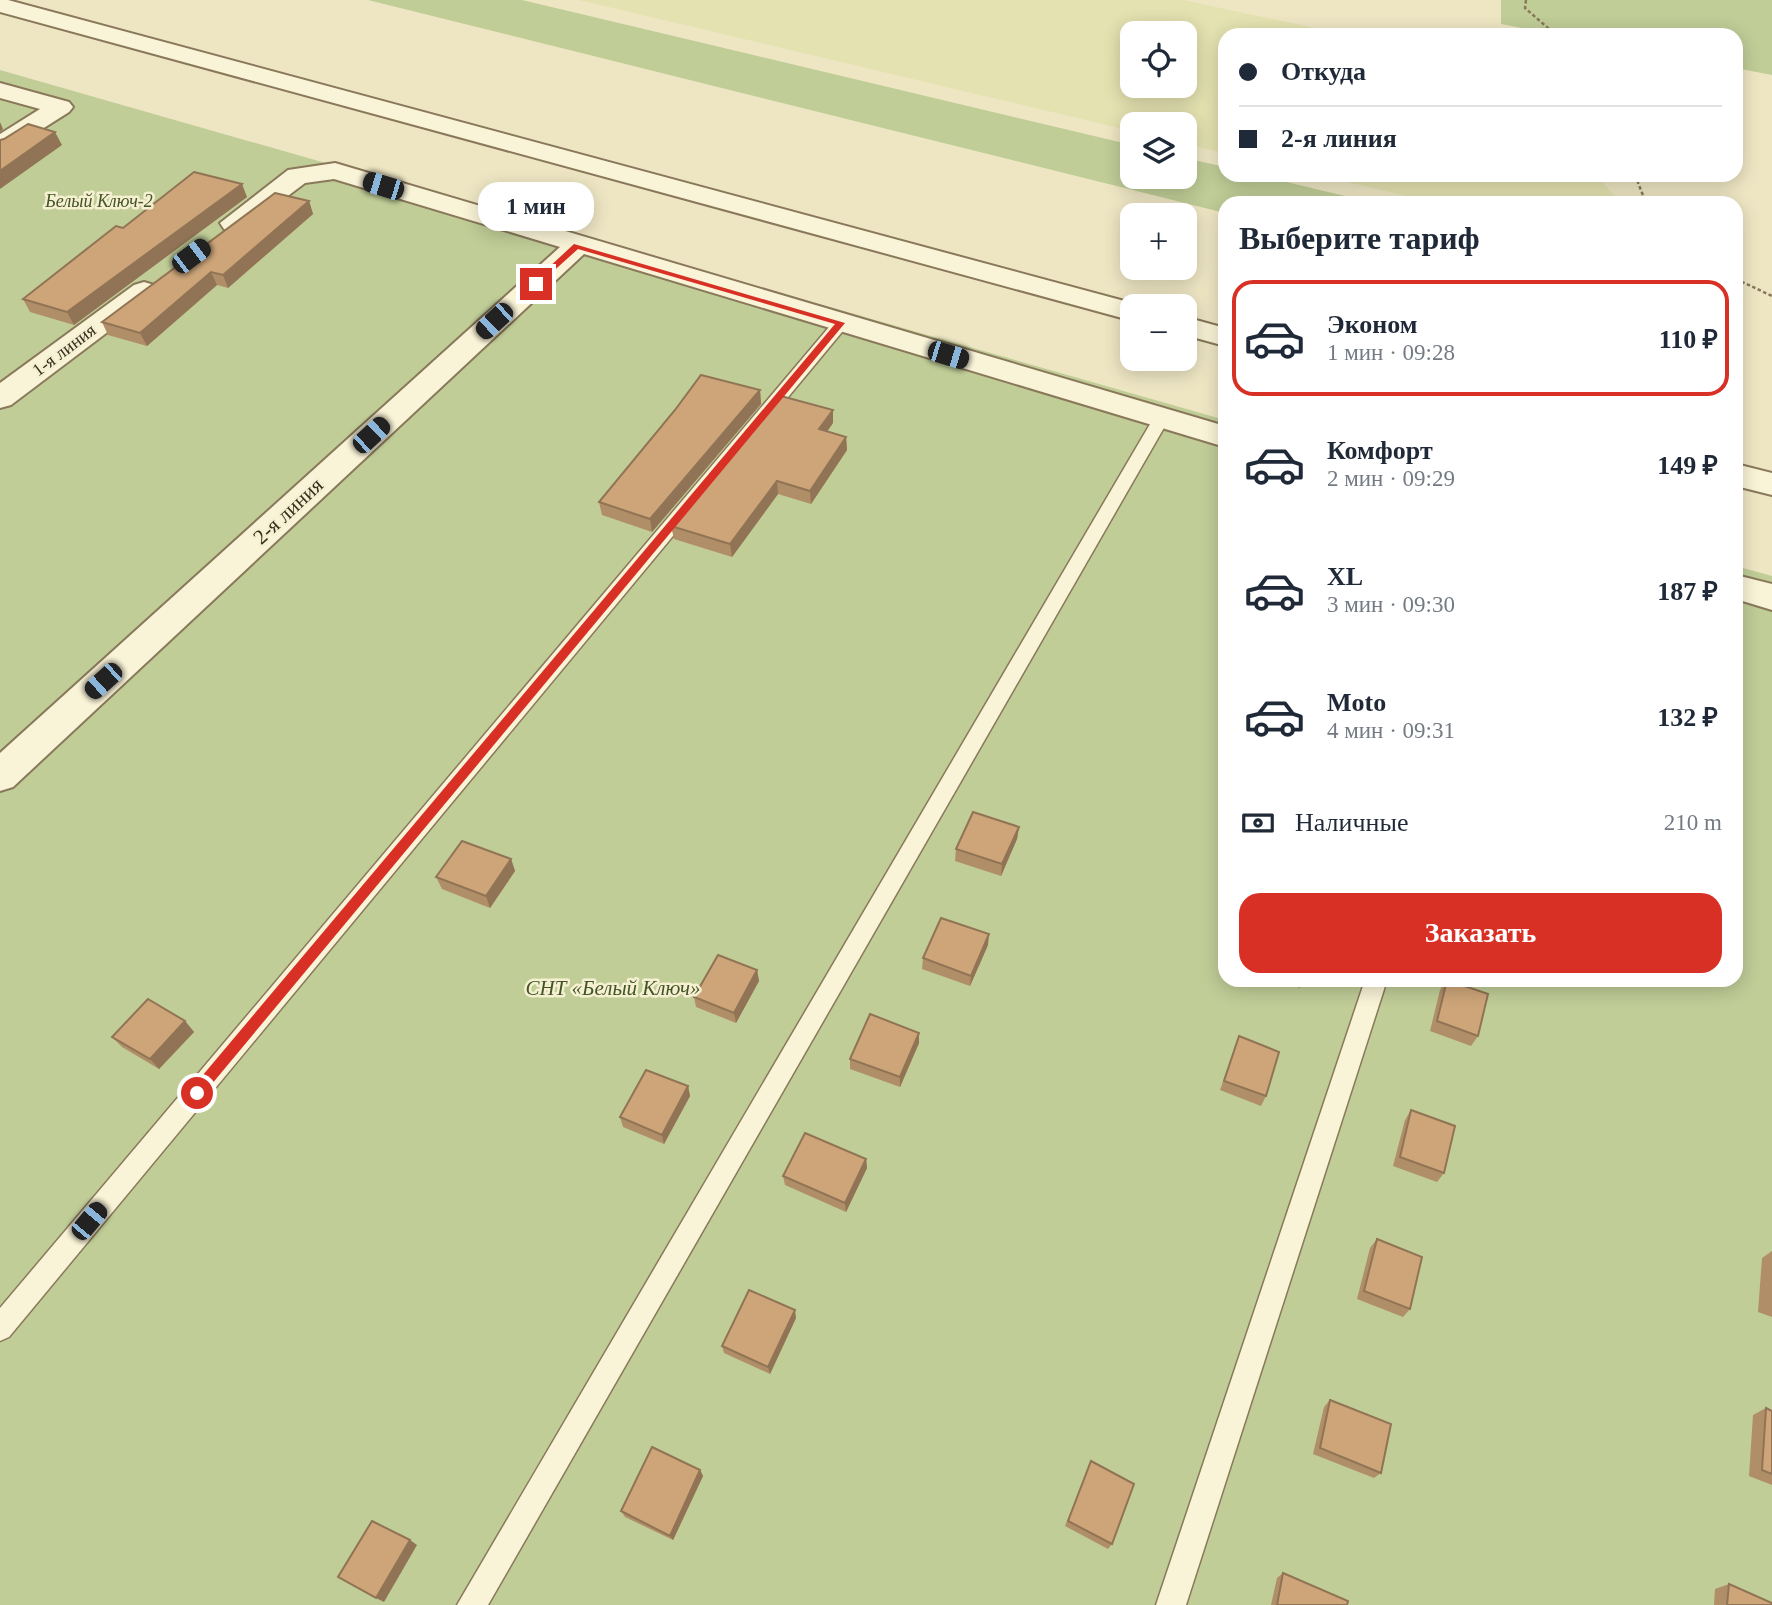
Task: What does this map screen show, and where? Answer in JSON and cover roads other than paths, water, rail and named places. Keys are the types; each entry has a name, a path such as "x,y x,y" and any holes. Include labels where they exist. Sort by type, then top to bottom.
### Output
{"street":[{"path":"0,5 1120,309"},
{"path":"0,89 60,107 0,145"},
{"path":"209,242 297,176 335,171 577,246 1218,435"},
{"name":"2-я линия","path":"0,776 577,246"},
{"name":"1-я линия","path":"0,398 165,275"},
{"path":"1197,329 1218,335"},
{"path":"1743,477 1772,484"},
{"path":"1743,589 1772,597"}],"lane":[{"path":"0,1328 841,323"},
{"path":"472,1605 1161,419"},
{"path":"1171,1605 1374,987"}],"park label":[{"name":"Белый Ключ-2","path":"99,201"},
{"name":"СНТ «Белый Ключ»","path":"613,988"}]}
